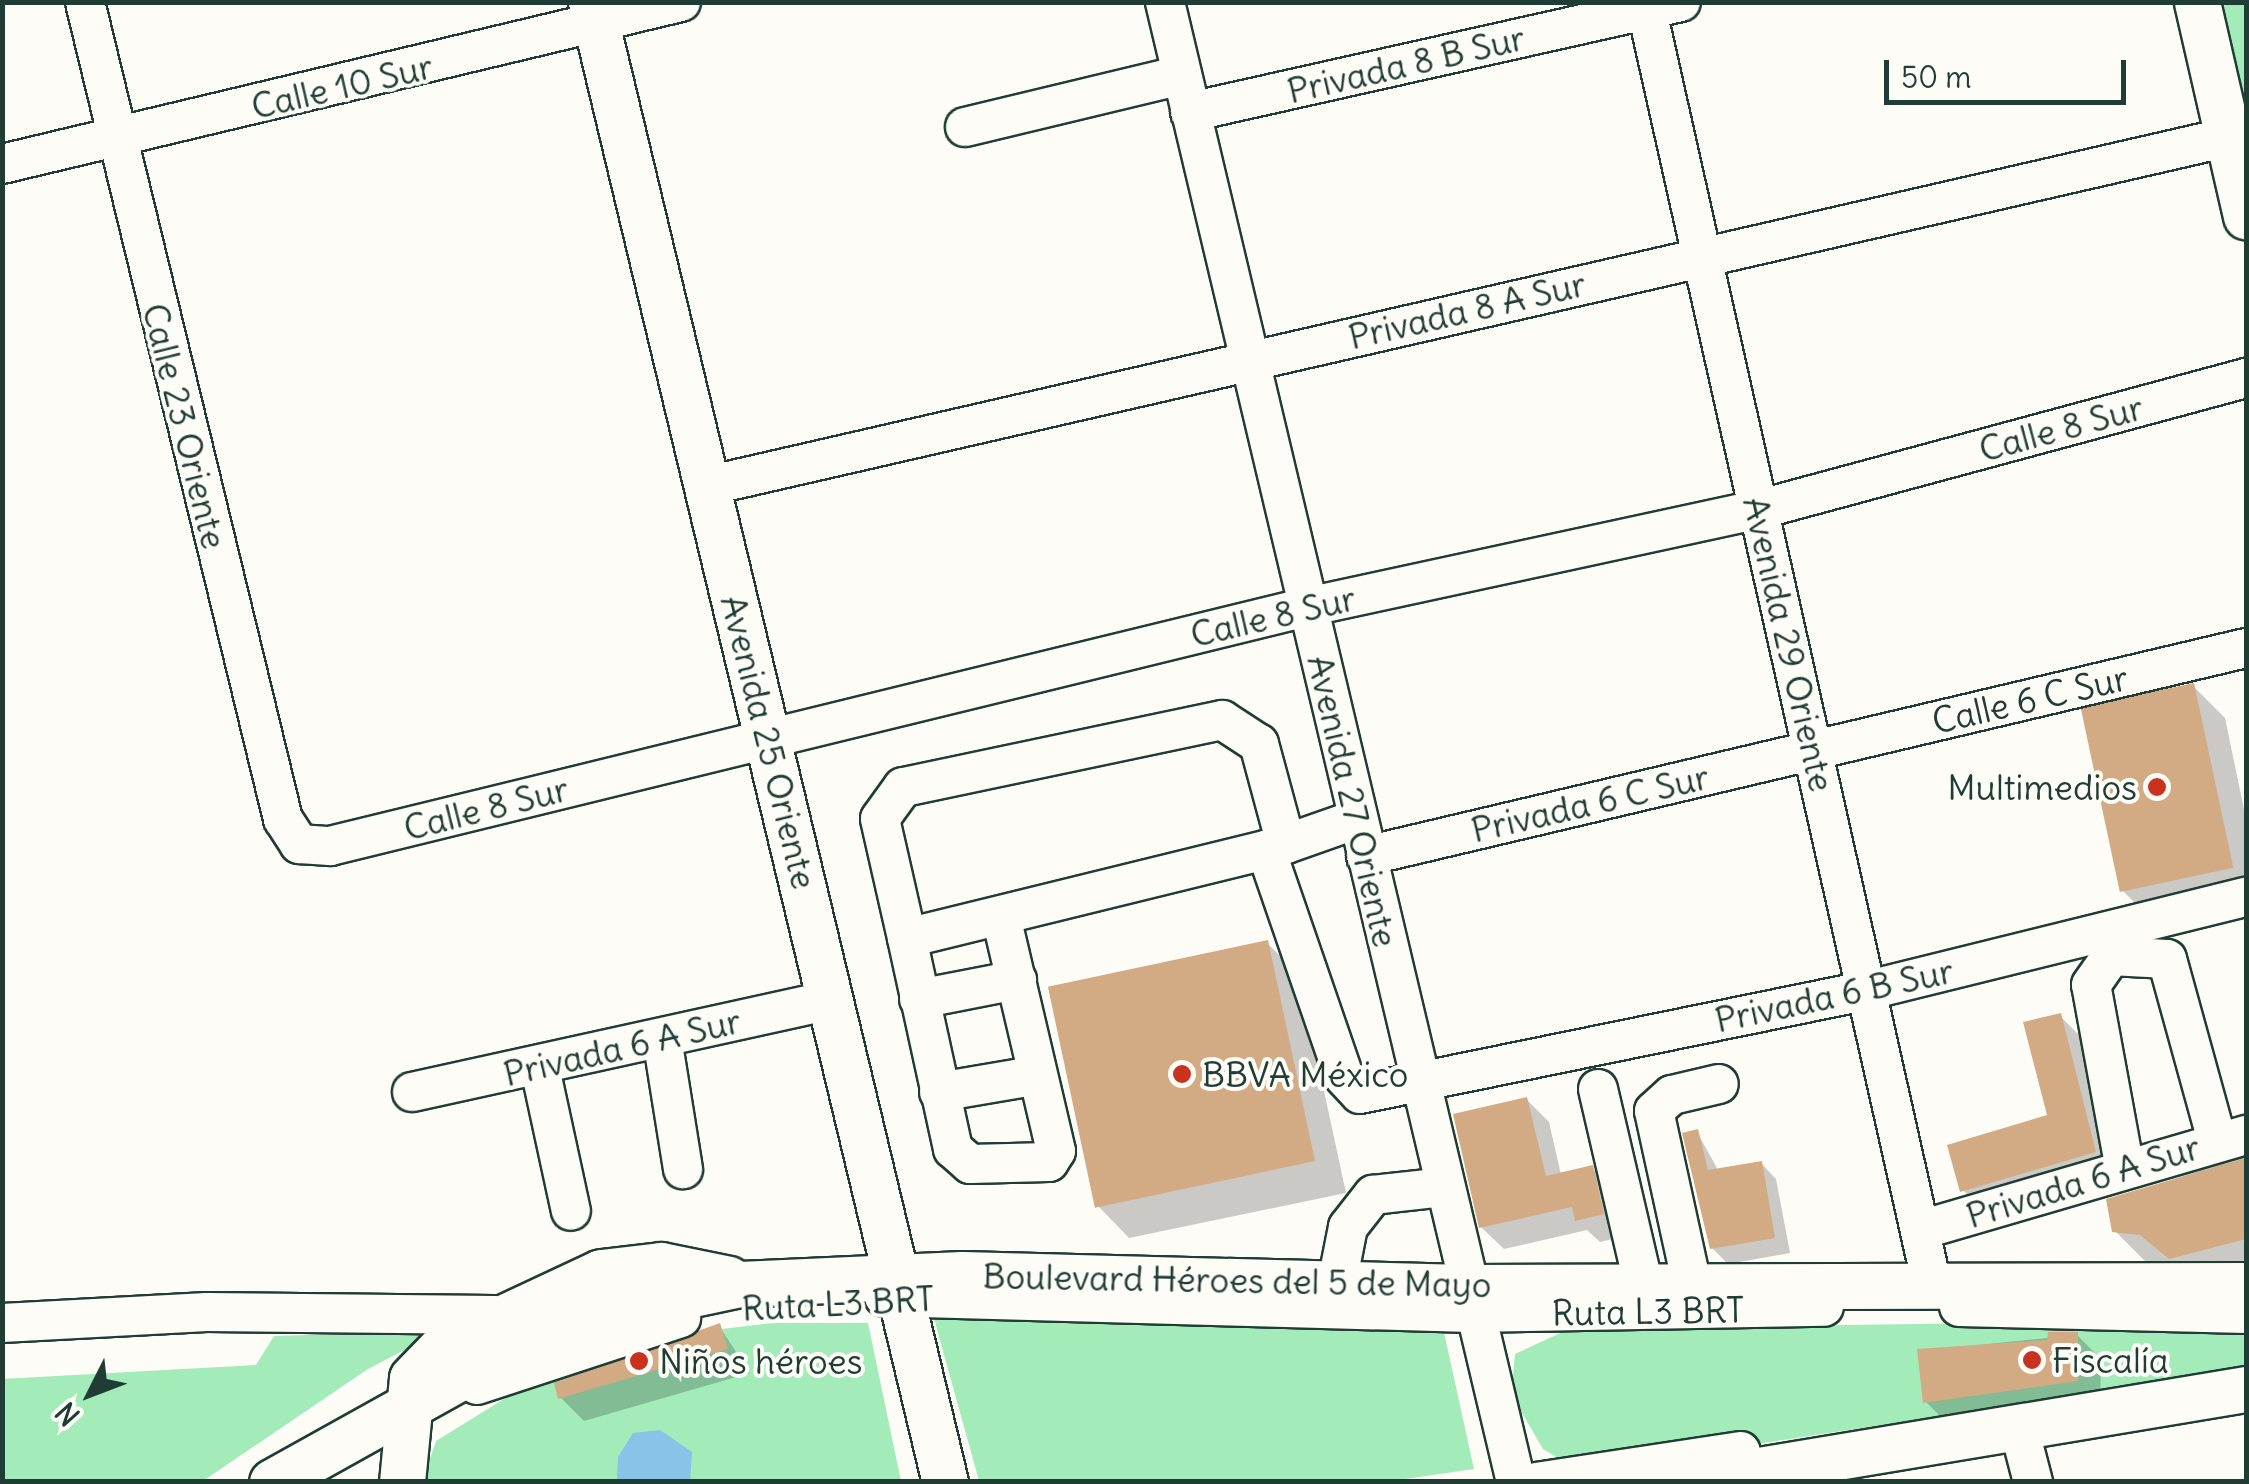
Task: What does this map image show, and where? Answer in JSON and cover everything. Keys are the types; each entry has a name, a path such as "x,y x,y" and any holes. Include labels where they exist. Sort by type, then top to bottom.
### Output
{"main road":[{"path":"2198,2 2246,216"},
{"name":"Avenida 25 Oriente","path":"593,14 945,1482"},
{"path":"402,1482 412,1378 432,1357 496,1315 601,1272 661,1265 740,1284"},
{"name":"Boulevard Héroes del 5 de Mayo","path":"272,1482 406,1416 524,1342 740,1284 900,1287 1337,1283 1468,1300 1692,1285 2246,1285"},
{"path":"1686,1482 1760,1476 2246,1389"}],"street":[{"name":"Calle 23 Oriente","path":"85,2 114,140 282,819 299,844"},
{"name":"Calle 10 Sur","path":"2,164 114,140 593,14 681,2"},
{"name":"Avenida 27 Oriente","path":"1165,2 1468,1300 1516,1482"},
{"name":"Privada 8 B Sur","path":"965,126 1186,94 1658,5"},
{"name":"Avenida 29 Oriente","path":"1658,5 1757,510 1932,1286"},
{"name":"Privada 8 A Sur","path":"706,486 2228,137"},
{"name":"Calle 8 Sur","path":"299,844 330,846 1307,607 1757,510 2246,378"},
{"name":"Calle 6 C Sur","path":"1813,750 2246,648"},
{"path":"1001,916 1056,1151 1049,1162 970,1164 954,1149 938,1092 880,819 903,788 1222,720 1260,744 1276,847"},
{"name":"Privada 6 C Sur","path":"1366,856 1813,750"},
{"path":"907,938 1276,847 1357,818"},
{"name":"Privada 6 B Sur","path":"1276,847 1350,1088 1372,1094 1868,990 2246,897"},
{"path":"2124,1164 2091,984 2111,956 2168,958 2232,1138"},
{"path":"920,999 1016,980"},
{"name":"Privada 6 A Sur","path":"412,1092 540,1068 832,1000"},
{"path":"662,1038 683,1168"},
{"path":"540,1068 571,1211"},
{"path":"938,1092 1038,1075"},
{"path":"1692,1285 1654,1111 1672,1095 1719,1084"},
{"path":"1598,1089 1644,1286"},
{"name":"Privada 6 A Sur","path":"1921,1230 2124,1164 2232,1138"},
{"path":"1337,1283 1348,1227 1373,1195 1444,1187"},
{"name":"Ruta L3 BRT","path":"308,1482 406,1416 482,1382 633,1330 725,1308 900,1287 2246,1314"},
{"path":"2,1323 207,1312 496,1315"},
{"path":"1536,1482 2246,1376"},
{"path":"2020,1428 2033,1482"}],"green space":[{"path":"2209,3 2246,3 2246,173"},
{"path":"930,1304 1440,1314 1474,1469 1385,1482 979,1481"},
{"path":"2246,1319 2246,1369 1613,1466 1563,1461 1543,1449 1511,1394 1515,1354 1569,1329"},
{"path":"773,1323 868,1323 901,1481 422,1482 436,1441 528,1384 671,1335"},
{"path":"441,1331 368,1369 203,1481 3,1481 2,1379 256,1365 274,1336"}],"water":[{"path":"660,1430 692,1452 690,1481 617,1481 618,1457 633,1433"}],"building":[{"name":"Multimedios","path":"2194,683 2233,868 2120,892 2081,707"},
{"name":"BBVA México","path":"1268,940 1315,1161 1095,1208 1048,987"},
{"path":"2061,1013 2096,1152 1960,1192 1947,1145 2047,1115 2023,1022"},
{"path":"1527,1097 1546,1176 1593,1165 1604,1214 1575,1221 1572,1207 1479,1228 1453,1114"},
{"path":"1698,1129 1708,1170 1762,1161 1775,1238 1710,1249 1682,1133"},
{"path":"2246,1158 2246,1239 2169,1259 2140,1235 2112,1232 2106,1199"},
{"path":"720,1323 728,1349 558,1399 554,1383"},
{"path":"2048,1332 2078,1332 2078,1381 1923,1403 1917,1349 2047,1340"}],"place":[{"name":"Multimedios","path":"2157,787"},
{"name":"BBVA México","path":"1182,1074"},
{"name":"Fiscalía","path":"2032,1360"},
{"name":"Niños héroes","path":"639,1361"}]}
